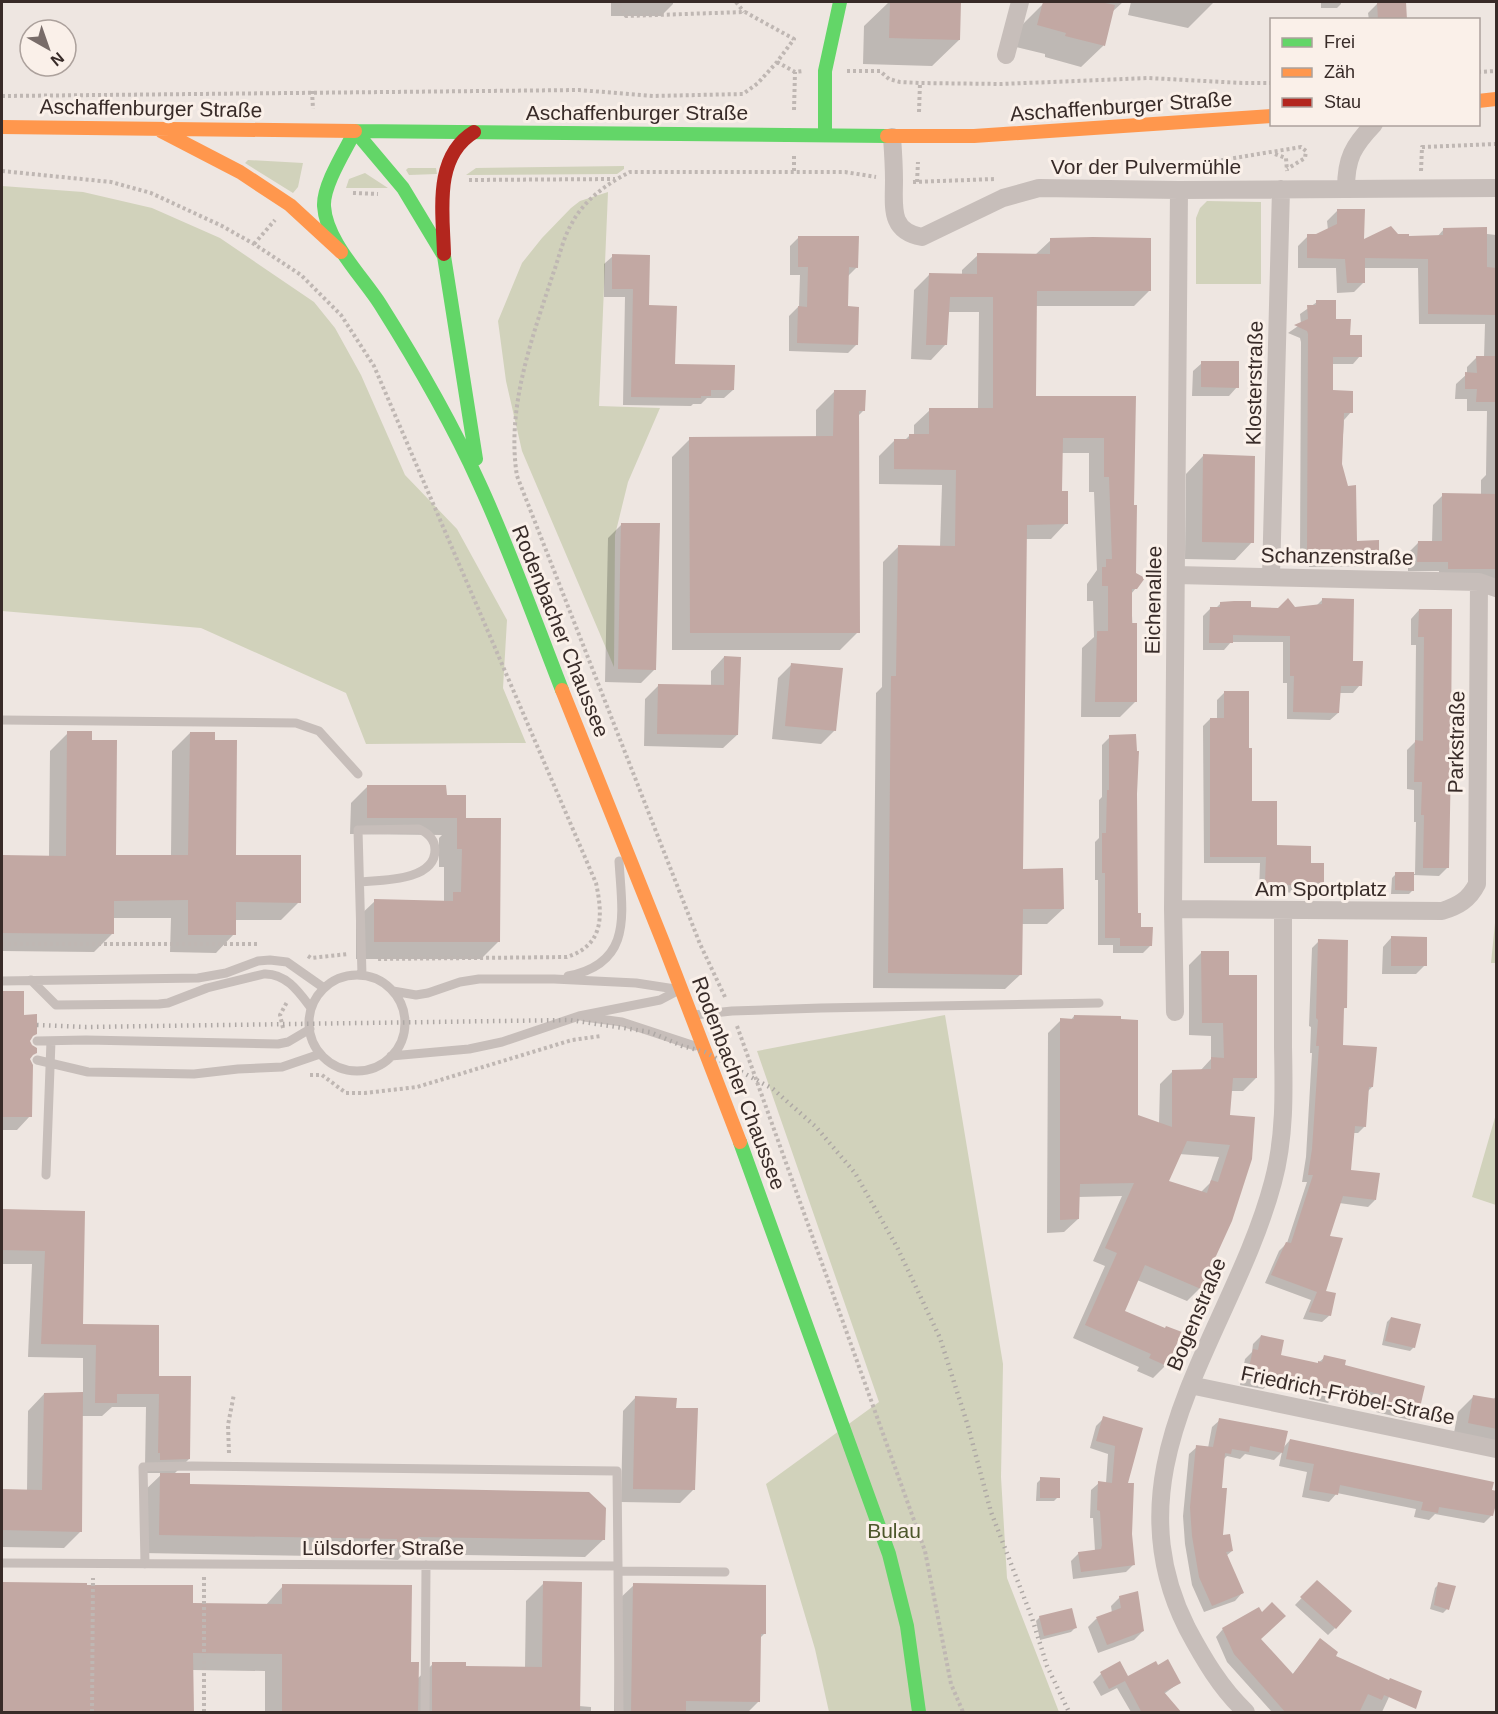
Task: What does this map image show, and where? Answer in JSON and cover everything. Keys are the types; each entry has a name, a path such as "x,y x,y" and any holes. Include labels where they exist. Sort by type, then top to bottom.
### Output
{"main road":[{"path":"825,134 825,71 840,2"},
{"path":"1480,101 1497,99"},
{"name":"Aschaffenburger Straße","path":"2,127 825,134 892,137 974,136 1270,116"},
{"path":"158,129 240,172 290,205 343,254"},
{"path":"444,256 403,188 354,131 326,190 324,206 333,237 376,298 419,367 479,482"},
{"path":"474,132 460,142 452,154 444,180 444,256 479,482"},
{"name":"Rodenbacher Chaussee","path":"479,482 692,1016 760,1195 889,1554 907,1626 919,1713"}],"street":[{"path":"1006,55 1020,2"},
{"path":"1346,189 1349,157 1355,145 1372,126"},
{"name":"Vor der Pulvermühle","path":"892,137 894,208 897,221 906,232 922,237 1003,198 1039,188 1179,190 1497,188"},
{"name":"Klosterstraße","path":"1271,577 1281,189"},
{"name":"Eichenallee","path":"1175,1012 1173,909 1179,190"},
{"name":"Schanzenstraße","path":"1176,575 1479,582 1497,588"},
{"name":"Parkstraße","path":"1466,900 1477,884 1479,582"},
{"name":"Am Sportplatz","path":"1173,909 1442,911 1458,906 1466,900"},
{"name":"Bogenstraße","path":"1246,1713 1214,1675 1181,1616 1169,1584 1163,1551 1160,1510 1162,1485 1172,1435 1190,1385 1254,1237 1278,1160 1284,1112 1283,911"},
{"name":"Friedrich-Fröbel-Straße","path":"1190,1385 1497,1449"}],"lane":[{"path":"2,720 296,723 319,731 358,774"},
{"path":"555,979 592,970 613,950 622,915 616,825"},
{"path":"360,882 394,879 423,872 433,860 435,851 433,842 425,832 419,829 358,830 362,975"},
{"path":"2,981 198,978 226,973 270,960 287,962 324,988"},
{"path":"31,980 56,1005 159,1004 168,1003 207,988 272,973 295,987 311,1008"},
{"path":"393,991 403,1011 405,1023 400,1043 391,1056 380,1065 359,1070 340,1068 320,1054 313,1042 310,1029 311,1008 324,988 333,981 349,975 374,978 393,991 422,994 460,982 479,979 555,979 636,983 681,989"},
{"path":"391,1056 469,1049 502,1042 579,1016 660,1000 681,989"},
{"path":"692,1016 732,1011 821,1008 1099,1003"},
{"path":"579,1016 622,1022 703,1049"},
{"path":"36,1041 278,1044 288,1042 310,1029"},
{"path":"46,1175 51,1041"},
{"path":"37,1059 88,1072 194,1074 282,1067 320,1054"},
{"path":"145,1564 143,1467 617,1471 619,1713"},
{"name":"Lülsdorfer Straße","path":"2,1563 426,1565 725,1572"},
{"path":"425,1713 426,1565"}],"path":[{"path":"617,2 626,16 745,12"},
{"path":"2,96 555,90 653,96 743,94 758,83 794,39 745,12 736,2"},
{"path":"825,71 880,71 889,79 920,83 1002,84 1149,78 1270,83"},
{"path":"1480,72 1497,71"},
{"path":"1002,84 1003,77"},
{"path":"1422,147 1497,144"},
{"path":"1173,169 1301,147 1306,152 1305,158 1287,167 1287,158 1272,153"},
{"path":"2,171 111,182 151,193 222,226 254,244 301,275 341,315 374,366 596,883 601,914 593,939 582,952 567,957 362,959 345,953 311,958 303,953"},
{"path":"894,180 844,171 630,172 615,179 583,207 572,223 542,307 520,386 514,455 517,476 700,944 732,1011 925,1551 951,1684 963,1713"},
{"path":"917,182 998,179"},
{"path":"2,944 261,944"},
{"path":"229,1467 228,1425 234,1395"},
{"path":"92,1713 93,1563"},
{"path":"204,1564 204,1713"}],"green space":[{"path":"248,160 303,163 298,187 293,193 245,163"},
{"path":"624,166 624,169 617,174 466,175 476,168"},
{"path":"408,168 436,168 437,174 409,175 406,170"},
{"path":"365,173 388,188 346,188 349,179"},
{"path":"2,186 83,192 152,208 220,238 314,302 335,328 361,375 405,475 457,529 507,620 503,688 526,743 366,744 346,693 201,628 2,611"},
{"path":"608,192 599,406 660,408 628,482 615,535 614,667 522,451 506,381 498,321 522,263 542,238 580,201"},
{"path":"1207,201 1261,202 1261,284 1196,284 1196,218 1200,208"},
{"path":"1496,913 1496,963 1491,963"},
{"name":"Bulau","path":"945,1015 1003,1364 1001,1477 1007,1578 1059,1712 829,1712 815,1649 766,1484 879,1402 757,1051"},
{"path":"1496,1114 1496,1205 1472,1197"}],"building":[{"path":"890,2 961,2 960,40 889,38"},
{"path":"1043,2 1100,2 1115,5 1105,46 1065,36 1066,33 1037,25"},
{"path":"1377,2 1406,2 1407,18 1378,18"},
{"path":"1337,209 1365,209 1364,239 1391,226 1398,234 1409,234 1409,236 1443,235 1443,228 1487,227 1487,267 1497,268 1497,315 1428,314 1428,259 1365,258 1365,283 1347,283 1345,259 1307,258 1307,234 1316,234 1337,224"},
{"path":"798,236 859,236 858,268 849,267 848,306 859,307 858,345 797,343 798,306 807,307 808,267 798,267"},
{"path":"1050,238 1151,238 1151,291 1037,291 1036,396 1136,396 1134,505 1137,505 1136,573 1145,578 1137,589 1132,589 1132,623 1137,623 1137,702 1095,702 1097,631 1108,631 1108,586 1102,586 1102,567 1106,567 1106,559 1112,559 1109,477 1104,477 1104,438 1063,438 1062,491 1068,491 1068,524 1027,525 1023,869 1063,868 1064,909 1023,909 1022,975 888,973 891,676 896,676 898,545 955,546 956,470 894,469 894,439 909,439 909,434 929,434 929,408 993,408 993,297 950,297 947,345 926,345 929,273 977,274 977,253 1050,254"},
{"path":"612,254 650,255 649,305 677,306 675,364 735,365 734,390 711,390 711,396 701,396 701,398 631,397 633,289 612,289"},
{"path":"1316,300 1336,300 1336,319 1351,319 1350,335 1362,335 1362,357 1333,357 1333,390 1353,391 1353,413 1344,413 1342,464 1348,486 1356,485 1357,541 1379,540 1379,559 1315,560 1316,552 1307,552 1308,334 1307,331 1294,325 1308,319 1307,305 1316,305"},
{"path":"1476,356 1497,356 1497,402 1476,402 1477,389 1465,389 1465,372 1477,373"},
{"path":"1201,361 1239,361 1239,388 1201,387"},
{"path":"834,390 866,390 865,411 859,411 860,633 690,633 689,437 833,436"},
{"path":"1203,454 1255,456 1254,543 1202,542"},
{"path":"1442,493 1497,494 1497,569 1448,569 1448,562 1417,562 1418,541 1442,541"},
{"path":"621,523 660,523 656,670 618,669"},
{"path":"1288,598 1295,607 1322,604 1322,598 1354,599 1353,661 1363,661 1362,686 1341,686 1339,713 1293,712 1294,676 1290,676 1290,636 1233,635 1233,643 1209,643 1210,607 1220,607 1220,602 1251,601 1251,607 1278,608"},
{"path":"1419,609 1452,609 1451,742 1458,747 1451,759 1449,868 1423,868 1422,782 1414,782 1415,740 1423,741 1424,637 1418,637"},
{"path":"724,656 741,657 738,735 657,734 658,684 724,685"},
{"path":"791,663 843,668 836,731 785,726"},
{"path":"1224,691 1249,691 1252,801 1277,801 1277,845 1311,846 1311,863 1324,863 1324,883 1303,882 1303,886 1265,883 1266,857 1210,857 1210,718 1224,718"},
{"path":"67,731 92,731 92,740 117,740 116,855 188,855 190,732 215,732 215,740 237,740 236,855 301,855 301,903 236,902 236,935 188,935 188,900 114,901 114,934 2,933 2,855 66,856"},
{"path":"1136,734 1137,751 1139,751 1138,913 1141,913 1141,927 1153,927 1152,946 1120,946 1120,938 1105,938 1105,873 1102,873 1102,833 1106,833 1109,735"},
{"path":"367,785 446,785 447,795 466,795 466,818 367,818"},
{"path":"457,818 501,818 500,942 374,942 374,899 453,901 453,892 461,892 462,849 457,849"},
{"path":"1395,872 1414,872 1414,891 1395,890"},
{"path":"1391,936 1427,937 1427,966 1391,966"},
{"path":"1318,939 1348,940 1347,1008 1344,1008 1343,1045 1377,1047 1373,1087 1369,1087 1366,1127 1355,1126 1351,1170 1380,1173 1376,1200 1343,1196 1330,1236 1343,1238 1326,1291 1336,1293 1331,1316 1309,1312 1317,1292 1271,1275 1286,1242 1291,1243 1313,1175 1308,1175 1319,1046 1316,1046"},
{"path":"1201,951 1229,951 1229,975 1257,975 1257,1078 1233,1078 1230,1115 1255,1117 1252,1159 1232,1221 1201,1289 1145,1265 1125,1311 1165,1328 1166,1326 1182,1332 1167,1366 1149,1358 1151,1354 1085,1325 1117,1253 1105,1248 1134,1183 1080,1184 1079,1219 1060,1220 1060,1018 1074,1019 1074,1015 1121,1016 1121,1019 1138,1020 1138,1115 1172,1127 1172,1070 1211,1069 1211,1057 1224,1058 1223,1023 1202,1023","holes":["1187,1141 1230,1145 1218,1182 1211,1180 1207,1193 1169,1181"]},
{"path":"2,991 24,991 24,1015 37,1014 37,1034 30,1041 37,1048 37,1053 30,1059 33,1065 32,1117 2,1117"},
{"path":"2,1209 85,1211 83,1324 159,1325 159,1376 191,1376 190,1459 160,1460 160,1453 158,1453 159,1394 117,1394 117,1403 95,1403 96,1345 41,1344 45,1251 2,1250"},
{"path":"1391,1317 1421,1324 1415,1348 1385,1341"},
{"path":"1261,1335 1284,1340 1281,1355 1318,1363 1318,1361 1322,1362 1324,1355 1346,1360 1345,1365 1425,1386 1419,1412 1383,1404 1385,1397 1380,1394 1340,1385 1338,1396 1316,1391 1318,1383 1274,1374 1273,1382 1247,1377 1253,1349 1258,1350"},
{"path":"83,1392 82,1532 2,1530 2,1489 42,1490 44,1393"},
{"path":"1473,1395 1497,1399 1497,1429 1468,1423"},
{"path":"635,1396 677,1398 676,1408 698,1408 695,1490 633,1489"},
{"path":"1103,1416 1143,1428 1128,1483 1134,1483 1132,1534 1135,1565 1081,1572 1078,1552 1101,1549 1102,1545 1100,1511 1097,1510 1098,1481 1112,1483 1115,1446 1096,1441"},
{"path":"1219,1418 1288,1431 1283,1453 1250,1446 1249,1452 1232,1449 1231,1454 1225,1453 1222,1488 1227,1488 1223,1535 1230,1534 1233,1551 1226,1552 1244,1593 1212,1606 1199,1577 1190,1507 1196,1445 1213,1447"},
{"path":"1290,1439 1494,1482 1492,1490 1497,1491 1497,1500 1493,1516 1439,1507 1438,1513 1421,1510 1423,1502 1340,1485 1338,1495 1309,1490 1314,1464 1286,1459"},
{"path":"160,1473 190,1473 190,1484 589,1492 606,1508 605,1540 418,1537 418,1542 397,1542 397,1539 159,1535"},
{"path":"1040,1477 1060,1478 1060,1498 1040,1498"},
{"path":"1317,1580 1352,1611 1336,1629 1300,1597"},
{"path":"543,1581 582,1582 580,1713 432,1713 432,1662 466,1662 466,1666 542,1667"},
{"path":"2,1582 193,1585 193,1603 282,1604 282,1584 412,1585 411,1662 419,1662 418,1713 282,1713 282,1654 193,1653 194,1713 2,1713"},
{"path":"1438,1582 1456,1586 1449,1610 1434,1605"},
{"path":"633,1583 766,1585 766,1634 761,1634 760,1702 686,1701 686,1713 631,1713"},
{"path":"1138,1591 1144,1631 1107,1645 1096,1617 1121,1608 1119,1596"},
{"path":"1272,1602 1286,1616 1261,1639 1293,1674 1320,1638 1338,1652 1336,1656 1389,1680 1390,1678 1422,1691 1416,1709 1384,1695 1382,1700 1368,1694 1359,1713 1286,1713 1234,1654 1222,1628 1259,1607 1262,1612"},
{"path":"1072,1608 1077,1628 1044,1636 1039,1616"},
{"path":"1168,1659 1181,1683 1164,1692 1182,1713 1142,1713 1125,1681 1109,1689 1100,1672 1120,1661 1128,1676 1156,1661 1158,1665"}],"railway":[{"path":"37,1025 85,1027 570,1020 650,1032 682,1046 705,1052 773,1089 816,1127 855,1173 897,1247 940,1338 968,1426 991,1512 1032,1618 1047,1666 1069,1712"}],"traffic: fast":[{"path":"825,134 825,71 840,2"},
{"path":"355,131 327,188 324,206 326,219 338,245 373,293 457,437 501,534 562,690"},
{"path":"355,131 887,136"},
{"path":"355,131 403,188 444,256 476,459"},
{"path":"740,1142 889,1554 907,1626 919,1712"}],"traffic: slow":[{"path":"1480,101 1496,99"},
{"path":"887,136 974,136 1270,116"},
{"path":"2,127 355,131"},
{"path":"161,131 240,172 290,205 341,252"},
{"path":"562,690 740,1142"}],"traffic: jam":[{"path":"444,254 442,204 446,171 461,143 474,132"}]}
